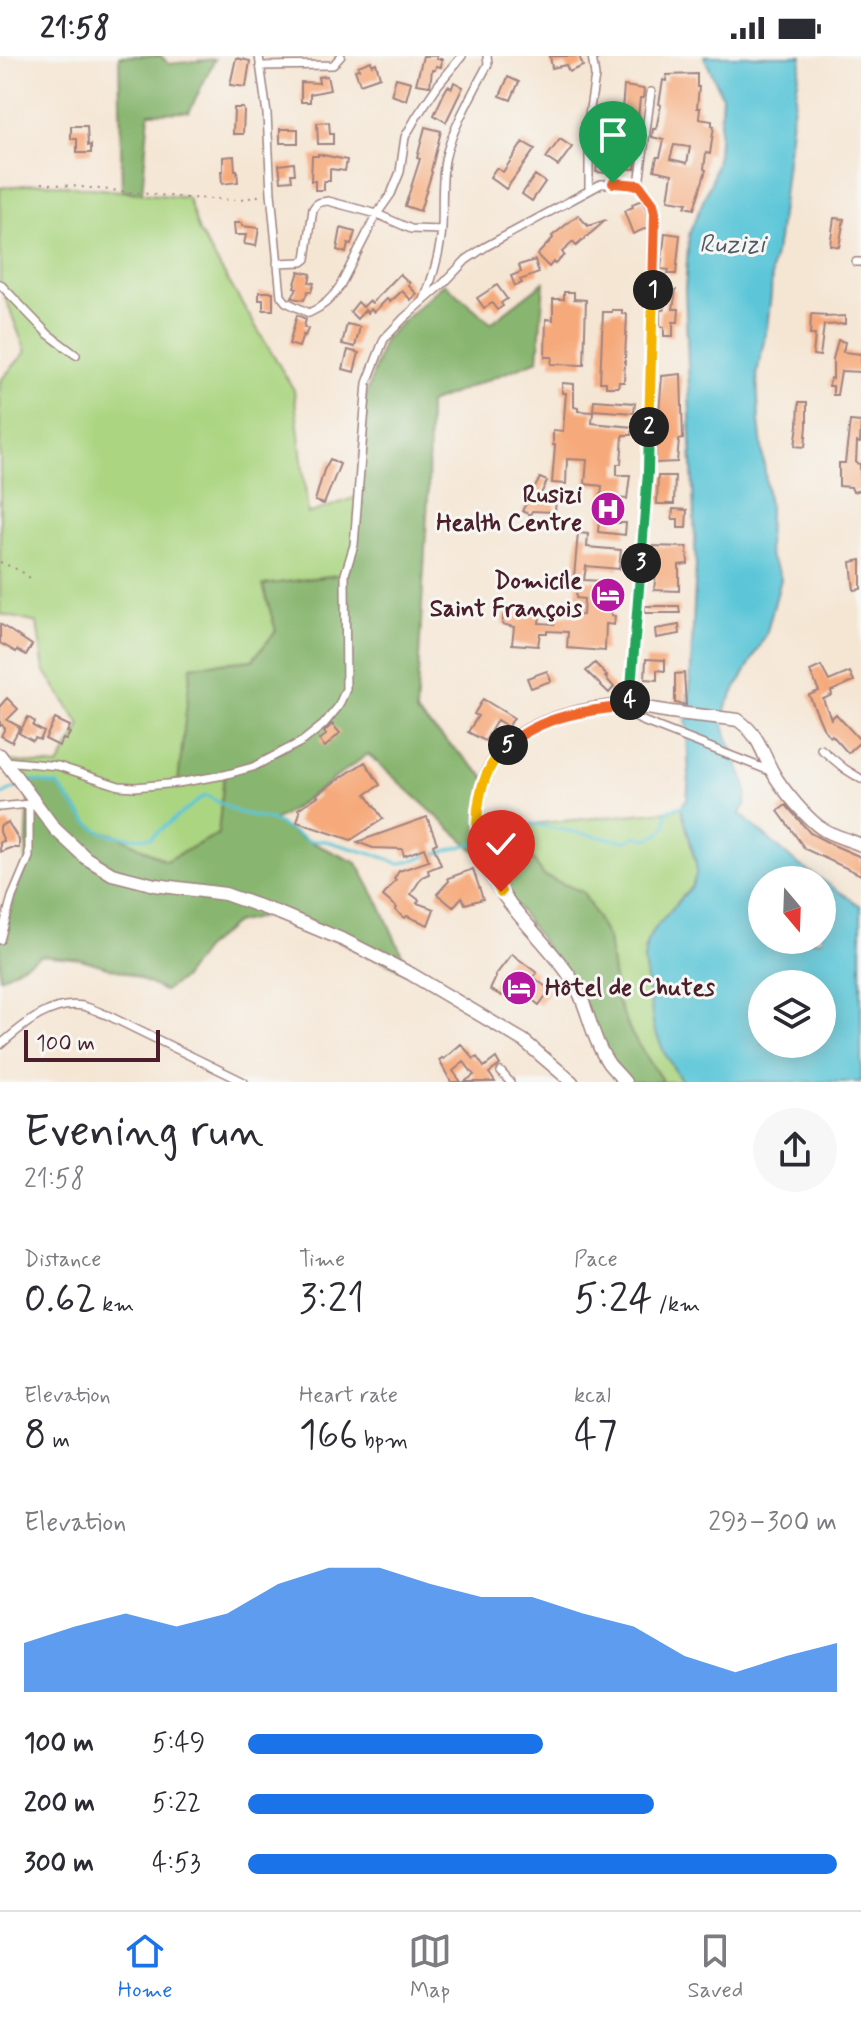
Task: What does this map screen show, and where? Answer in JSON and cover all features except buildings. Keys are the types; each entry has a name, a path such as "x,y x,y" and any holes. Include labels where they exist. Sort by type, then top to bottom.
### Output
{"main road":[{"path":"625,1082 608,1063 573,980 501,892 483,858 479,838 479,797 488,771 504,749 522,734 592,709 630,706 738,720 752,731 772,772 811,820 825,831 861,845"},
{"path":"2,758 66,841 112,874 155,885 225,894 346,941 411,974 524,1041 572,1082"}],"street":[{"path":"259,56 267,114 281,296 286,302 309,313 333,297 340,286 377,214 391,194 400,172 405,137 431,95 462,56"},
{"path":"260,66 327,66 333,65 341,56"},
{"path":"423,302 436,270 442,230 442,181 446,157 488,64 487,56"},
{"path":"589,189 589,115 595,76 592,56"},
{"path":"651,92 639,185 653,204 656,222 648,472 630,706 635,716 653,726 772,772"},
{"path":"2,758 58,766 119,786 178,783 253,767 303,741 323,725 338,707 346,689 345,574 354,545 367,383 384,339 476,254 589,189 601,184 639,185"},
{"path":"277,263 302,262 306,259 313,209 316,204 328,201 377,214 411,229 442,230"},
{"path":"0,284 48,334 76,355"},
{"path":"821,749 861,779"},
{"path":"0,807 31,799 29,857 12,897 0,940"},
{"path":"0,1045 48,1011 83,1006 244,1082"},
{"path":"501,1072 510,1082"}],"path":[{"path":"42,183 201,199 241,200 271,193"},
{"path":"0,562 34,581"}],"green space":[{"path":"119,56 161,56 169,64 215,59 189,112 149,113 142,193 122,191"},
{"path":"42,183 188,198 199,232 294,390 308,514 357,497 354,545 345,574 263,585 276,631 252,660 191,666 224,775 218,834 166,861 117,835 99,831 58,785 29,792 5,761 58,766 81,726 44,670 37,623 0,614 0,381 26,352 0,284 0,188"},
{"path":"544,282 538,360 429,403 428,497 416,713 486,778 480,837 512,829 544,876 583,892 608,939 617,1001 632,1035 663,1082 625,1082 608,1063 581,998 483,858 368,754 274,821 300,837 357,863 411,974 279,913 235,923 206,947 182,979 164,991 130,974 81,959 41,955 0,978 0,940 26,863 31,780 58,785 99,831 117,835 166,861 218,834 224,775 178,783 191,666 253,660 276,631 263,585 345,574 354,545 364,403 384,339 444,283 491,323"},
{"path":"681,806 696,875 692,886 647,941 644,961 664,1052 682,1082 663,1082 632,1035 617,1001 608,939 583,893 544,876 512,829 532,824 667,811"}],"water":[{"name":"Ruzizi","path":"704,56 802,56 772,267 767,327 757,373 769,507 768,549 781,579 766,635 726,706 723,721 747,792 740,814 801,866 748,866 748,954 836,954 836,889 861,906 861,1082 682,1082 654,1028 644,961 647,941 692,886 696,875 681,806 687,799 689,777 686,711 690,689 696,565 685,289 689,234 712,180 718,155 722,96"}],"waterway":[{"path":"25,784 31,780 58,785 92,826 116,836 150,838 205,795 237,812 273,821 309,841 326,841 399,864 428,856"},
{"path":"0,796 18,787"},
{"path":"481,841 532,824 616,840 628,841 636,836 647,839 658,835 666,826 667,811 684,805"},
{"path":"435,854 474,843"}],"place":[{"name":"Rusizi Health Centre","path":"608,509"},
{"name":"Domicile Saint François","path":"608,595"},
{"name":"Hôtel de Chutes","path":"519,988"}],"route":[{"path":"501,892 483,858 479,838 479,797 488,771 504,749 522,734 544,723 592,709 630,706 648,472 656,222 653,204 639,185 613,183"}]}
